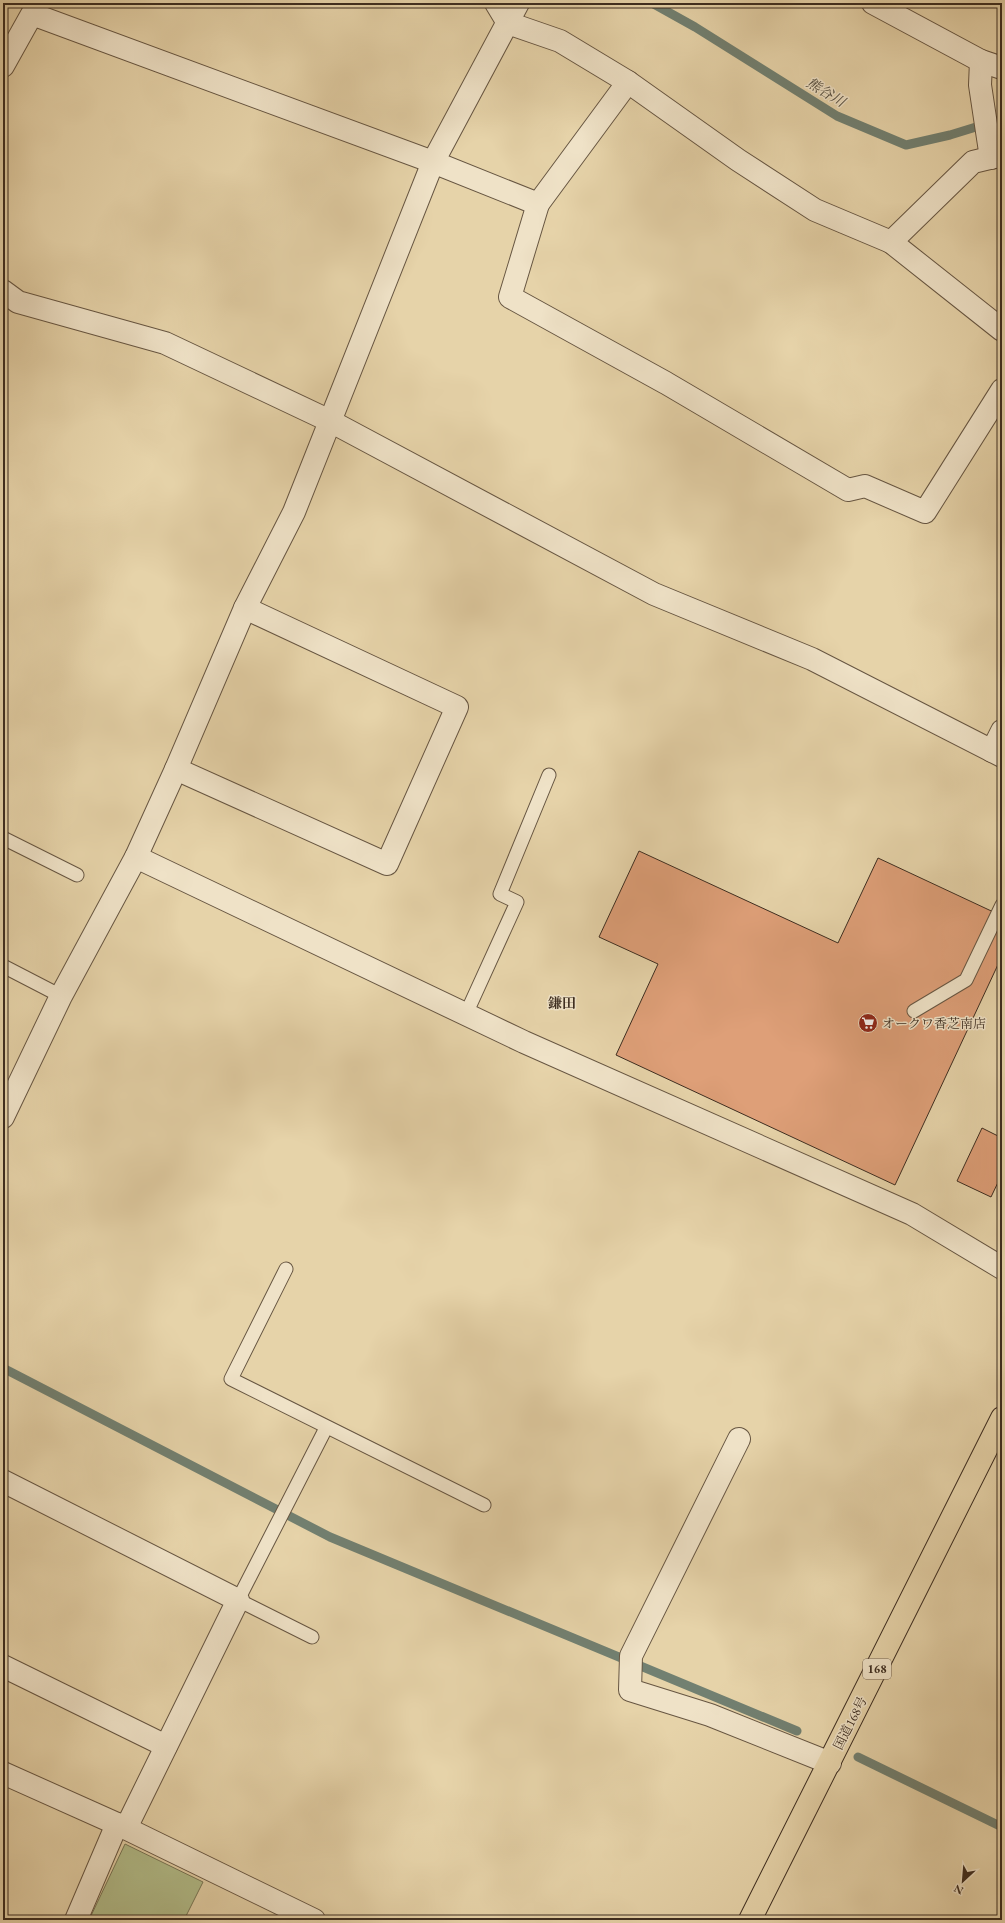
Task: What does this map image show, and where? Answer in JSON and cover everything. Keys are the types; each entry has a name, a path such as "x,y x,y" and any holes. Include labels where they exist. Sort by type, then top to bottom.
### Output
{"highway":[{"name":"国道168号","path":"750,1920 1002,1418"}],"street":[{"path":"496,3 508,23 560,41 628,82 738,160 815,210 891,242 1002,330"},
{"path":"3,1117 61,996 136,857 176,769 245,608 294,512 433,162 518,3"},
{"path":"873,3 981,61 1002,68"},
{"path":"3,66 34,8 538,204"},
{"path":"891,242 973,162 996,156 980,85 981,61"},
{"path":"628,82 538,204 510,297 666,383 848,490 865,486 925,512 1002,390"},
{"path":"3,291 18,302 165,343 330,421 654,594 812,659 997,753 1002,731"},
{"path":"176,769 387,864 457,707 245,608"},
{"path":"136,857 524,1042 912,1214 1002,1268"},
{"path":"739,1439 630,1665 630,1690 710,1715 830,1763"},
{"path":"3,1481 238,1600 166,1746 122,1826 76,1920"},
{"path":"3,1666 166,1746"},
{"path":"3,1773 122,1826 314,1920"}],"lane":[{"path":"466,1014 517,902 500,894 549,775"},
{"path":"3,838 77,875"},
{"path":"914,1011 966,980 1000,910"},
{"path":"3,966 61,996"},
{"path":"286,1269 231,1379 326,1428 484,1505"},
{"path":"312,1637 238,1600 326,1428"}],"green space":[{"path":"125,1844 203,1882 184,1920 89,1920"}],"building":[{"path":"639,851 838,943 878,858 1002,916 1002,956 895,1185 616,1055 658,964 599,937"},
{"path":"982,1128 1002,1138 1002,1174 991,1197 957,1181"}],"waterway":[{"name":"熊谷川","path":"652,3 695,27 837,116 906,145 950,135 1002,119"},
{"path":"3,1368 330,1537 797,1731"},
{"path":"858,1757 1002,1827"}],"place":[{"name":"オークワ香芝南店","path":"868,1023"}],"district":[{"name":"鎌田","path":"562,1003"}]}
